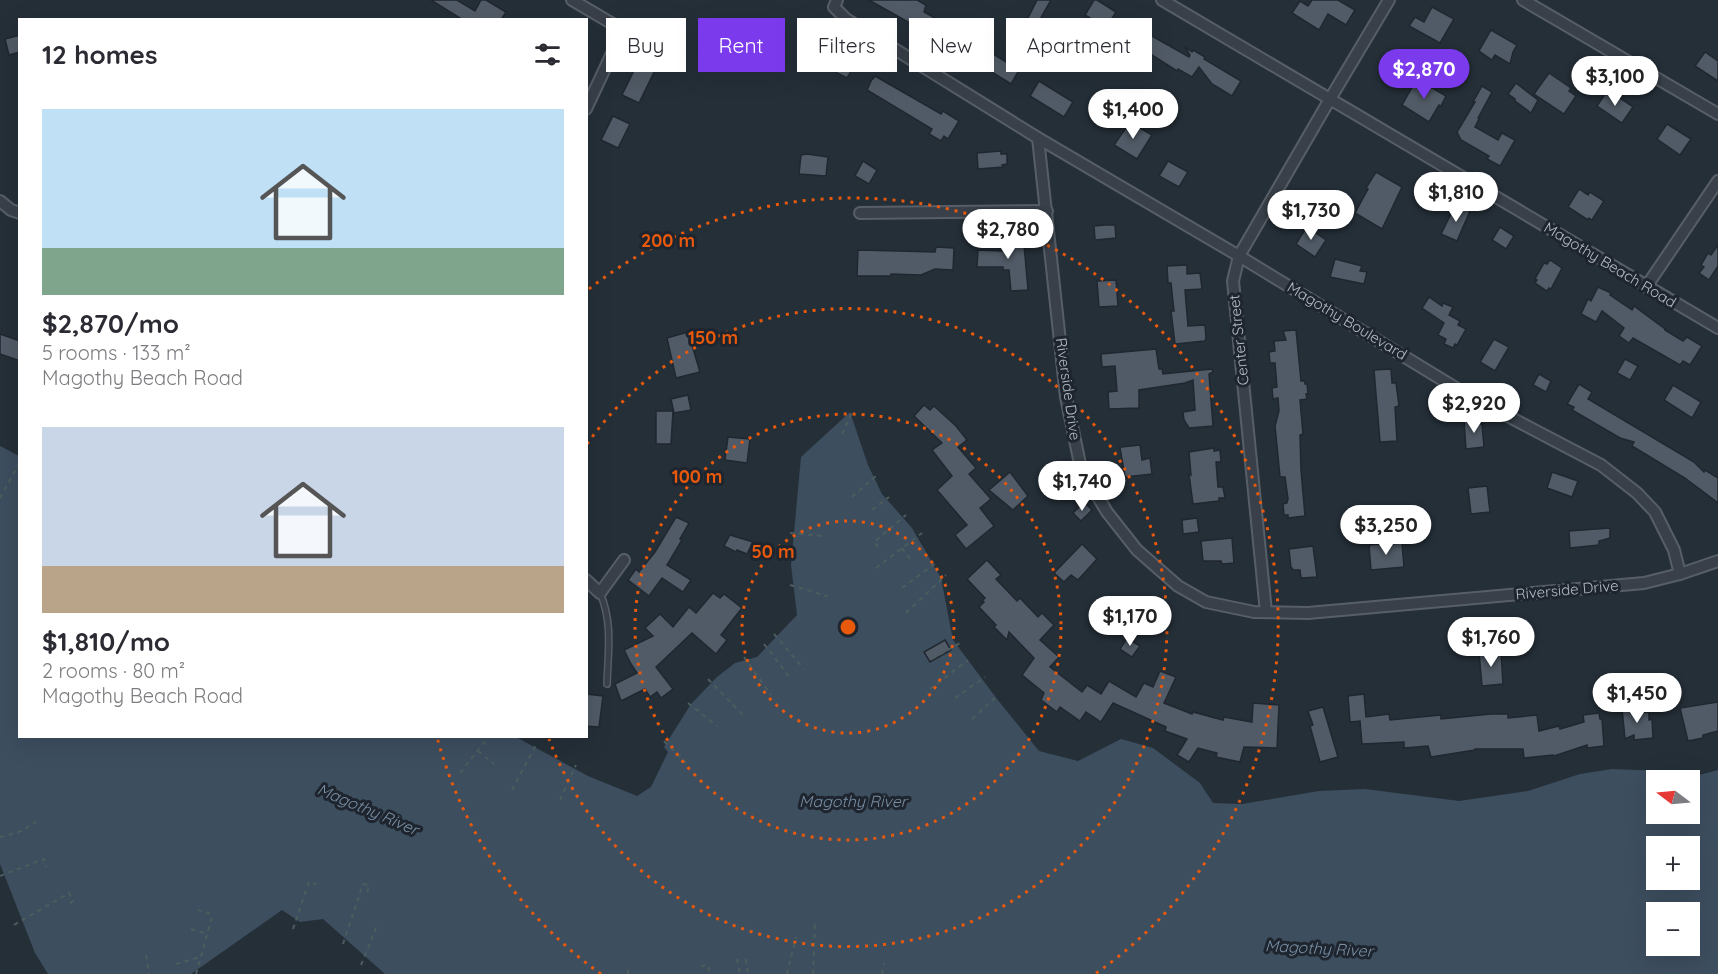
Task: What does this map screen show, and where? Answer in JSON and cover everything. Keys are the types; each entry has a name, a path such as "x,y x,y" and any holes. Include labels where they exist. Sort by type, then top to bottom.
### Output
{"street":[{"path":"572,0 623,30 588,105"},
{"name":"Magothy Beach Road","path":"1162,0 1718,328"},
{"name":"Center Street","path":"1266,612 1233,281 1239,256 1389,0"},
{"path":"1523,0 1718,114"},
{"path":"836,4 846,19 1038,138"},
{"name":"Riverside Drive","path":"1038,138 1066,397 1080,464 1107,512 1137,550 1178,586 1206,602 1254,612 1308,613 1644,583 1718,561"},
{"name":"Magothy Boulevard","path":"1038,138 1239,256 1464,393 1601,465 1637,493 1655,512 1674,550 1680,574"},
{"path":"1646,287 1718,181"},
{"path":"0,201 18,212"},
{"path":"860,213 1047,211"},
{"path":"588,582 600,593 624,560"}],"lane":[{"path":"600,593 609,622 607,684"}],"path":[{"path":"842,434 853,410"},
{"path":"0,498 18,466"},
{"path":"852,497 877,475"},
{"path":"872,510 889,497"},
{"path":"878,547 874,542 906,515"},
{"path":"790,533 823,536"},
{"path":"876,568 922,533"},
{"path":"902,548 910,560"},
{"path":"903,588 937,562"},
{"path":"906,613 946,575"},
{"path":"790,585 827,596"},
{"path":"774,634 804,669"},
{"path":"928,651 932,659 962,642"},
{"path":"764,644 791,679"},
{"path":"744,657 771,695"},
{"path":"930,689 968,660"},
{"path":"955,698 985,677"},
{"path":"708,679 745,717"},
{"path":"972,719 998,695"},
{"path":"688,703 717,726"},
{"path":"460,773 488,738"},
{"path":"664,741 687,764"},
{"path":"512,790 537,743"},
{"path":"478,751 494,764"},
{"path":"560,800 576,765"},
{"path":"0,837 19,832 36,822"},
{"path":"0,876 44,859 45,867"},
{"path":"293,929 309,882 316,884"},
{"path":"343,944 363,884 369,885 366,897"},
{"path":"14,925 69,893 73,901 66,906"},
{"path":"196,974 212,917 211,914 198,910"},
{"path":"813,974 815,923"},
{"path":"361,965 376,928 381,930"},
{"path":"191,929 208,934"},
{"path":"788,974 796,937"},
{"path":"146,955 149,974"},
{"path":"176,964 201,957"},
{"path":"736,959 740,974"},
{"path":"746,959 748,974"},
{"path":"882,974 884,963"},
{"path":"701,966 708,965 710,974"},
{"path":"628,969 628,974"}],"water":[{"name":"Magothy River","path":"850,412 868,465 882,494 912,528 941,578 953,640 1039,751 1078,761 1121,739 1153,748 1200,783 1213,803 1242,804 1319,791 1365,789 1459,801 1528,791 1580,774 1612,769 1646,770 1646,824 1700,824 1700,775 1718,770 1718,974 385,974 323,919 300,922 282,910 191,974 48,974 35,953 0,864 0,446 18,455 18,738 518,738 588,776 637,796 651,787 668,752 664,747 691,704 717,677 735,663 757,657 797,615 791,565 801,457"}],"building":[{"path":"431,0 457,0 475,11 481,0 486,0 506,12 502,18 460,18"},
{"path":"869,0 917,0 926,5 924,12 934,18 909,18 909,23"},
{"path":"1037,0 1051,0 1041,18 1028,18"},
{"path":"1094,0 1116,12 1112,18 1090,18 1085,15"},
{"path":"1312,0 1338,0 1355,10 1346,25 1328,14 1319,30 1292,13 1300,1 1308,6"},
{"path":"1432,7 1454,19 1440,43 1409,26 1415,17 1424,22"},
{"path":"1491,30 1517,45 1510,64 1495,55 1492,60 1479,51"},
{"path":"18,36 18,53 9,55 5,39"},
{"path":"1152,36 1189,57 1185,47 1192,52 1193,50 1241,81 1232,96 1212,84 1199,67 1192,77 1178,69 1177,71 1152,55"},
{"path":"1705,52 1718,61 1718,81 1695,66"},
{"path":"994,54 1006,62 1006,72 1018,72 1011,84 992,72 994,72"},
{"path":"633,72 654,72 639,103 622,95"},
{"path":"835,72 850,72 847,78"},
{"path":"1549,73 1571,88 1569,91 1576,96 1564,114 1534,94"},
{"path":"875,76 941,114 943,111 959,121 948,139 944,136 941,141 929,134 932,129 867,90"},
{"path":"1418,77 1446,96 1429,122 1402,105"},
{"path":"1039,81 1073,102 1064,117 1030,96"},
{"path":"1516,83 1538,100 1531,113 1508,94"},
{"path":"1482,86 1492,92 1475,127 1498,140 1502,133 1515,140 1500,166 1487,159 1489,156 1461,140 1457,132"},
{"path":"1608,90 1633,107 1622,123 1597,106"},
{"path":"613,116 630,124 618,148 601,140"},
{"path":"1130,122 1152,135 1137,159 1114,145"},
{"path":"1667,124 1691,139 1680,155 1657,139"},
{"path":"1001,151 1001,154 1007,154 1007,164 1002,165 1003,167 978,169 977,153"},
{"path":"801,155 828,157 826,176 799,174"},
{"path":"863,161 877,170 869,184 855,176"},
{"path":"1168,161 1188,172 1179,187 1159,176"},
{"path":"1376,172 1402,187 1382,229 1355,213"},
{"path":"1579,189 1588,195 1590,192 1604,201 1592,220 1589,218 1588,220 1568,207"},
{"path":"1456,204 1470,211 1457,241 1441,234"},
{"path":"1309,223 1317,229 1316,233 1326,240 1315,257 1296,244"},
{"path":"1115,225 1116,238 1095,240 1094,226"},
{"path":"1500,227 1514,236 1506,249 1492,240"},
{"path":"1023,233 1028,290 1011,291 1009,270 1003,270 1003,267 977,267 978,250 1002,251 1000,234"},
{"path":"1718,245 1718,266 1709,280 1699,273 1704,267 1701,265 1708,253 1711,255"},
{"path":"936,247 954,248 953,270 935,269 921,275 857,276 858,250 935,252"},
{"path":"1335,259 1362,266 1360,271 1367,272 1364,284 1330,277"},
{"path":"1550,260 1562,268 1551,289 1547,291 1535,283 1537,280 1535,279 1544,263 1547,264"},
{"path":"1187,265 1187,274 1200,273 1202,289 1185,290 1188,326 1205,325 1206,338 1205,341 1175,344 1171,311 1174,311 1167,266"},
{"path":"1116,280 1118,306 1099,307 1097,281"},
{"path":"1598,287 1611,293 1610,295 1632,310 1634,306 1683,341 1687,337 1702,346 1690,365 1683,361 1680,365 1633,338 1629,343 1619,336 1624,328 1602,311 1596,322 1581,314 1588,299 1591,301"},
{"path":"1429,297 1442,306 1443,303 1453,307 1449,315 1460,321 1458,325 1466,329 1453,348 1444,344 1446,339 1438,335 1444,323 1422,308"},
{"path":"1296,330 1301,381 1307,384 1308,394 1306,394 1307,399 1300,400 1303,434 1300,435 1301,470 1305,516 1288,518 1288,515 1284,515 1283,504 1287,503 1288,499 1285,477 1280,477 1275,426 1279,411 1278,398 1273,399 1272,388 1277,387 1275,363 1270,363 1269,352 1275,351 1274,341 1286,340 1283,331"},
{"path":"688,332 700,372 676,378 667,338"},
{"path":"0,334 18,340 18,360 0,354"},
{"path":"1494,339 1509,347 1495,371 1480,362"},
{"path":"1156,349 1159,369 1162,369 1163,374 1212,369 1213,372 1209,374 1213,426 1189,428 1184,420 1183,412 1195,410 1193,380 1139,390 1139,408 1109,409 1108,392 1117,391 1115,366 1102,367 1101,354"},
{"path":"1625,359 1638,366 1630,380 1617,373"},
{"path":"1391,369 1392,383 1396,383 1399,406 1395,407 1397,441 1380,442 1374,370"},
{"path":"1539,374 1551,381 1546,392 1533,385"},
{"path":"1579,384 1592,392 1588,399 1694,462 1704,472 1705,470 1718,478 1718,503 1685,478 1632,446 1634,442 1620,438 1572,410 1574,407 1567,404"},
{"path":"1673,385 1701,402 1692,418 1664,400"},
{"path":"688,395 691,410 674,413 671,399"},
{"path":"924,405 930,410 934,406 956,426 967,440 958,447 976,468 969,474 991,499 980,508 994,526 966,549 955,535 967,525 937,490 952,476 932,450 942,443 914,416"},
{"path":"656,411 673,411 671,444 656,444"},
{"path":"1478,419 1478,424 1482,424 1484,447 1466,449 1464,421"},
{"path":"728,437 750,439 747,463 725,460"},
{"path":"1140,445 1142,460 1150,458 1152,474 1125,477 1120,448"},
{"path":"1214,448 1214,451 1220,450 1221,462 1216,462 1218,487 1223,487 1225,498 1219,498 1219,501 1193,504 1189,452"},
{"path":"1010,472 1028,496 1013,510 989,490"},
{"path":"1552,472 1578,481 1572,497 1547,488"},
{"path":"1487,486 1490,512 1471,514 1468,488"},
{"path":"1084,502 1092,510 1081,521 1073,513"},
{"path":"676,517 689,523 667,565 691,580 683,592 662,578 649,596 628,580 636,569 639,572 655,552"},
{"path":"1197,518 1199,532 1183,534 1182,520"},
{"path":"1610,528 1610,538 1599,541 1599,545 1570,548 1569,531"},
{"path":"730,535 753,542 747,554 724,546"},
{"path":"1232,538 1234,563 1203,561 1201,541"},
{"path":"1402,543 1404,567 1371,570 1369,545"},
{"path":"1082,544 1097,559 1078,580 1071,575 1064,582 1054,573"},
{"path":"1313,546 1317,577 1301,578 1300,570 1291,568 1289,549"},
{"path":"987,560 1001,575 996,579 1017,601 1020,598 1038,617 1042,613 1054,625 1040,640 1059,657 1050,667 1082,692 1087,685 1101,694 1109,681 1136,697 1144,683 1153,687 1160,671 1176,677 1164,703 1192,714 1193,712 1223,720 1224,717 1252,722 1253,703 1279,705 1277,748 1244,747 1240,762 1216,757 1217,753 1198,748 1189,762 1177,755 1187,739 1165,731 1166,727 1113,703 1101,722 1086,712 1080,721 1060,707 1057,712 1041,700 1044,693 1022,675 1034,658 1009,632 1007,640 979,607 985,598 967,579"},
{"path":"713,593 720,598 724,594 742,608 721,635 727,640 716,654 692,633 656,667 673,689 661,698 657,692 650,697 645,689 621,701 615,684 637,673 624,650 653,636 645,628 660,614 673,627 689,607 696,613"},
{"path":"1127,638 1140,646 1132,657 1120,649"},
{"path":"945,640 951,650 930,662 924,652"},
{"path":"1501,651 1503,684 1482,686 1479,652"},
{"path":"588,694 603,696 599,727 588,726"},
{"path":"1364,694 1366,717 1389,714 1390,720 1441,715 1441,719 1491,714 1508,714 1508,718 1537,715 1539,731 1559,726 1560,729 1584,722 1583,715 1599,713 1602,719 1604,746 1587,748 1587,745 1554,756 1524,758 1523,749 1475,749 1431,757 1428,746 1404,748 1404,742 1362,744 1360,721 1350,722 1348,696"},
{"path":"1718,702 1718,731 1703,735 1703,738 1688,741 1680,708"},
{"path":"1323,707 1338,757 1320,762 1308,711"},
{"path":"1640,707 1640,712 1649,712 1649,720 1652,719 1653,738 1634,740 1634,735 1625,739 1622,708"}]}
